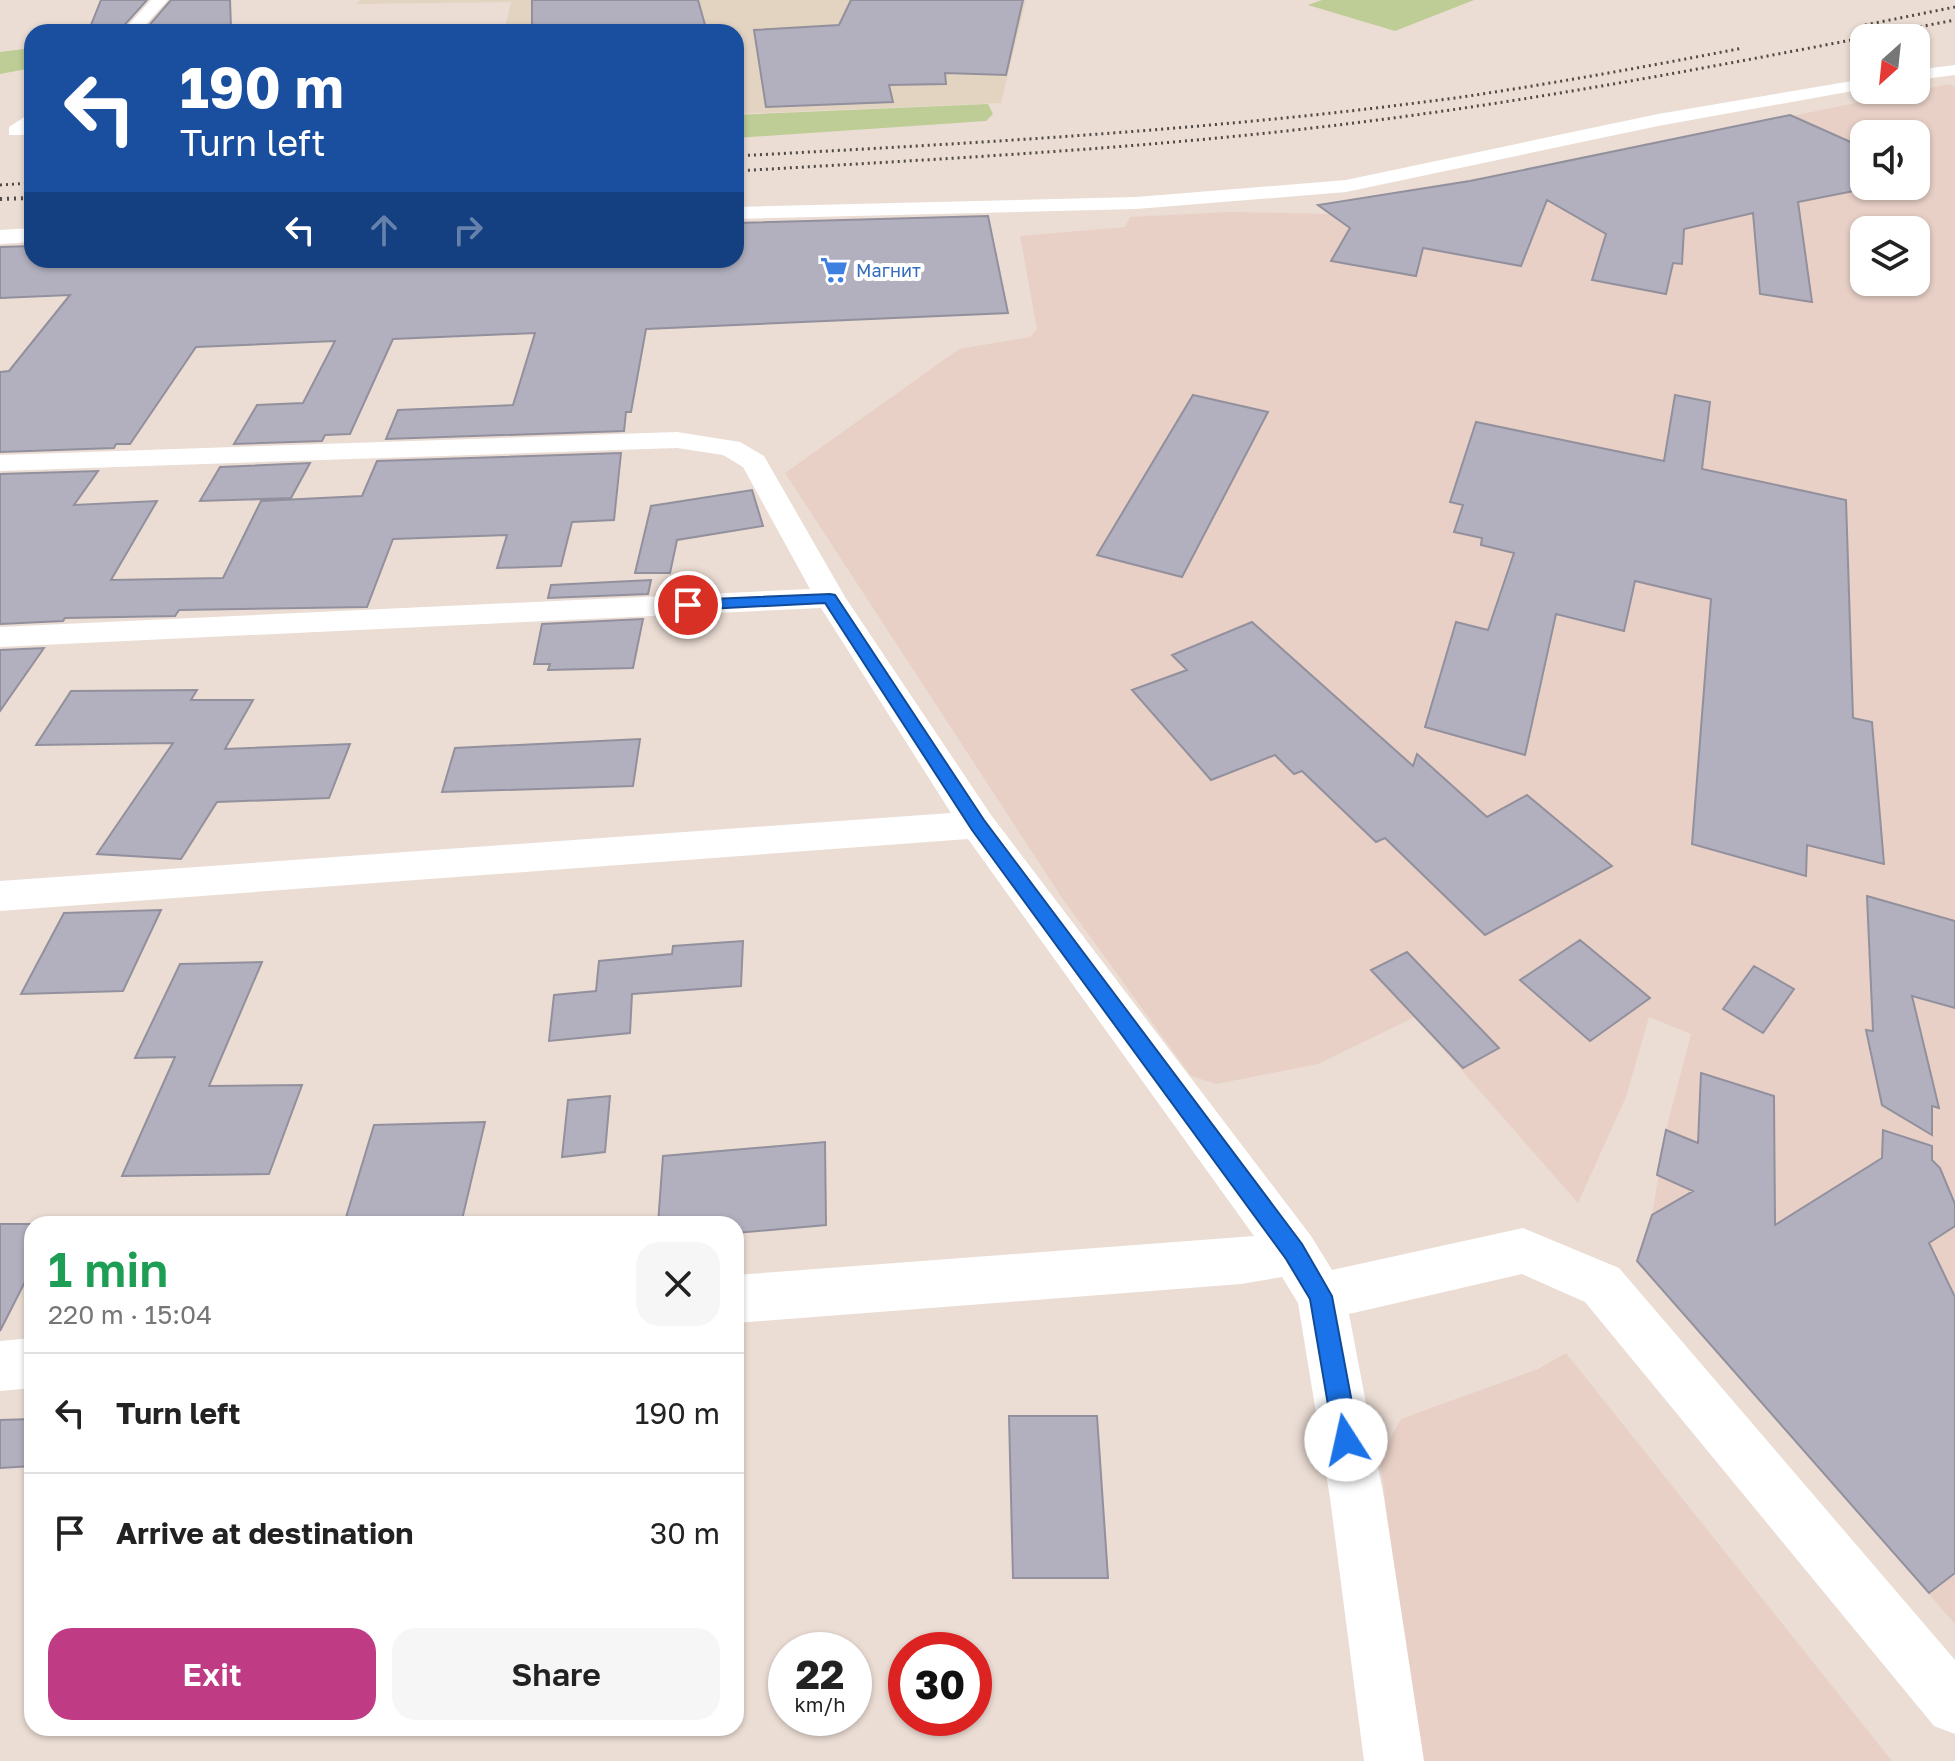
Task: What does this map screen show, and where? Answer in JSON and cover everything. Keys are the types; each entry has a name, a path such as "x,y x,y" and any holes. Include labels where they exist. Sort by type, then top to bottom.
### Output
{"street":[{"path":"138,24 160,0"},
{"path":"1930,73 1955,70"},
{"path":"744,213 1136,203 1346,186 1658,120 1850,86"},
{"path":"16,131 24,124"},
{"path":"0,237 24,236"},
{"path":"0,463 677,440 730,448 754,462 830,598 978,825 1307,1274 1357,1498 1394,1761"},
{"path":"0,637 830,598"},
{"path":"0,896 978,825"},
{"path":"744,1298 1241,1261 1307,1274 1523,1251 1602,1285 1955,1705"},
{"path":"0,1366 24,1364"}],"shaded area":[{"path":"360,0 1026,0 1001,103 744,114 744,24 506,24 511,2 356,4"},
{"path":"1950,84 1955,87 1955,1624 1637,1261 1652,1215 1666,1130 1691,1034 1649,1017 1626,1097 1578,1203 1415,1017 1318,1064 1216,1084 1191,1076 1062,898 785,473 959,349 1030,337 1037,329 1020,236 1125,227 1130,217 1228,212 1329,214 1318,205 1513,172 1851,104 1930,104 1930,88"},
{"path":"1566,1353 1892,1761 1416,1761 1380,1457 1401,1419 1538,1369"}],"green space":[{"path":"1322,0 1474,0 1395,31 1308,5"},
{"path":"24,49 24,70 0,74 0,52"},
{"path":"988,104 993,114 986,121 744,137 744,115"}],"building":[{"path":"101,0 147,0 125,24 91,24"},
{"path":"171,0 230,0 231,24 150,24"},
{"path":"532,0 698,0 705,24 532,24"},
{"path":"851,0 1023,0 1006,75 945,73 946,84 889,85 893,102 766,107 754,30 839,25"},
{"path":"1790,115 1850,142 1850,192 1798,202 1812,302 1760,294 1753,213 1684,229 1682,264 1673,263 1666,294 1592,280 1606,234 1547,200 1521,266 1423,248 1416,276 1331,261 1350,228 1318,205 1470,181"},
{"path":"988,216 1008,313 646,329 631,412 626,412 624,431 386,439 398,410 513,405 535,333 393,339 350,434 325,435 322,441 234,444 257,405 303,403 335,341 196,347 130,444 116,444 114,448 0,452 0,372 9,371 70,295 0,298 0,247 24,246 24,268 744,268 744,223"},
{"path":"1193,395 1268,412 1182,577 1097,555"},
{"path":"1675,395 1710,402 1702,469 1846,500 1853,718 1872,722 1884,864 1807,845 1806,876 1692,844 1711,599 1635,581 1624,631 1556,614 1525,755 1425,727 1456,622 1488,630 1514,553 1481,545 1482,538 1454,532 1463,505 1450,502 1476,422 1664,461"},
{"path":"621,453 614,520 572,522 561,566 497,568 507,535 393,539 367,607 179,610 175,616 65,618 63,621 0,624 0,474 98,471 74,505 157,501 111,580 223,578 261,501 362,496 377,461"},
{"path":"310,463 291,498 200,501 220,467"},
{"path":"752,490 763,526 677,540 670,573 635,573 651,506"},
{"path":"651,580 648,594 548,598 551,585"},
{"path":"643,619 633,668 548,670 550,664 534,664 542,624"},
{"path":"1252,622 1413,766 1417,754 1487,817 1527,795 1612,866 1485,935 1385,838 1376,842 1302,771 1294,774 1275,755 1211,780 1132,690 1187,670 1172,655"},
{"path":"44,648 0,711 0,650"},
{"path":"197,690 191,700 253,700 225,749 350,744 329,798 217,802 181,859 97,854 173,743 36,745 71,691"},
{"path":"640,739 633,786 442,792 455,748"},
{"path":"1867,896 1955,921 1955,1008 1912,996 1939,1108 1932,1106 1932,1135 1882,1105 1866,1030 1873,1031"},
{"path":"161,910 123,991 21,994 64,913"},
{"path":"1580,940 1650,998 1590,1041 1520,980"},
{"path":"743,941 741,986 632,994 630,1033 549,1041 554,995 596,991 599,961 672,954 673,946"},
{"path":"1407,952 1499,1048 1463,1068 1371,970"},
{"path":"262,962 209,1086 302,1085 269,1174 122,1176 175,1057 135,1058 180,964"},
{"path":"1754,966 1794,989 1763,1033 1723,1009"},
{"path":"1701,1073 1774,1096 1775,1225 1882,1158 1883,1130 1932,1146 1932,1160 1940,1168 1955,1204 1955,1226 1929,1243 1955,1297 1955,1573 1929,1593 1637,1261 1652,1215 1693,1191 1657,1175 1666,1130 1698,1143"},
{"path":"610,1096 605,1152 562,1157 568,1100"},
{"path":"485,1122 463,1216 346,1216 374,1125"},
{"path":"825,1142 826,1225 744,1232 744,1216 659,1216 663,1156"},
{"path":"0,1224 24,1224 24,1284 0,1331"},
{"path":"1009,1416 1097,1416 1108,1578 1013,1578"},
{"path":"24,1419 24,1466 0,1468 0,1420"}],"railway":[{"path":"1870,24 1955,7"},
{"path":"744,171 1118,147 1346,124 1576,90 1955,20"},
{"path":"744,156 1009,140 1281,118 1462,97 1743,48"},
{"path":"0,185 24,184"},
{"path":"0,199 24,198"}],"place":[{"name":"Магнит","path":"834,270"}],"route":[{"path":"688,605 830,598 978,825 1294,1252 1321,1296 1346,1440"}]}
